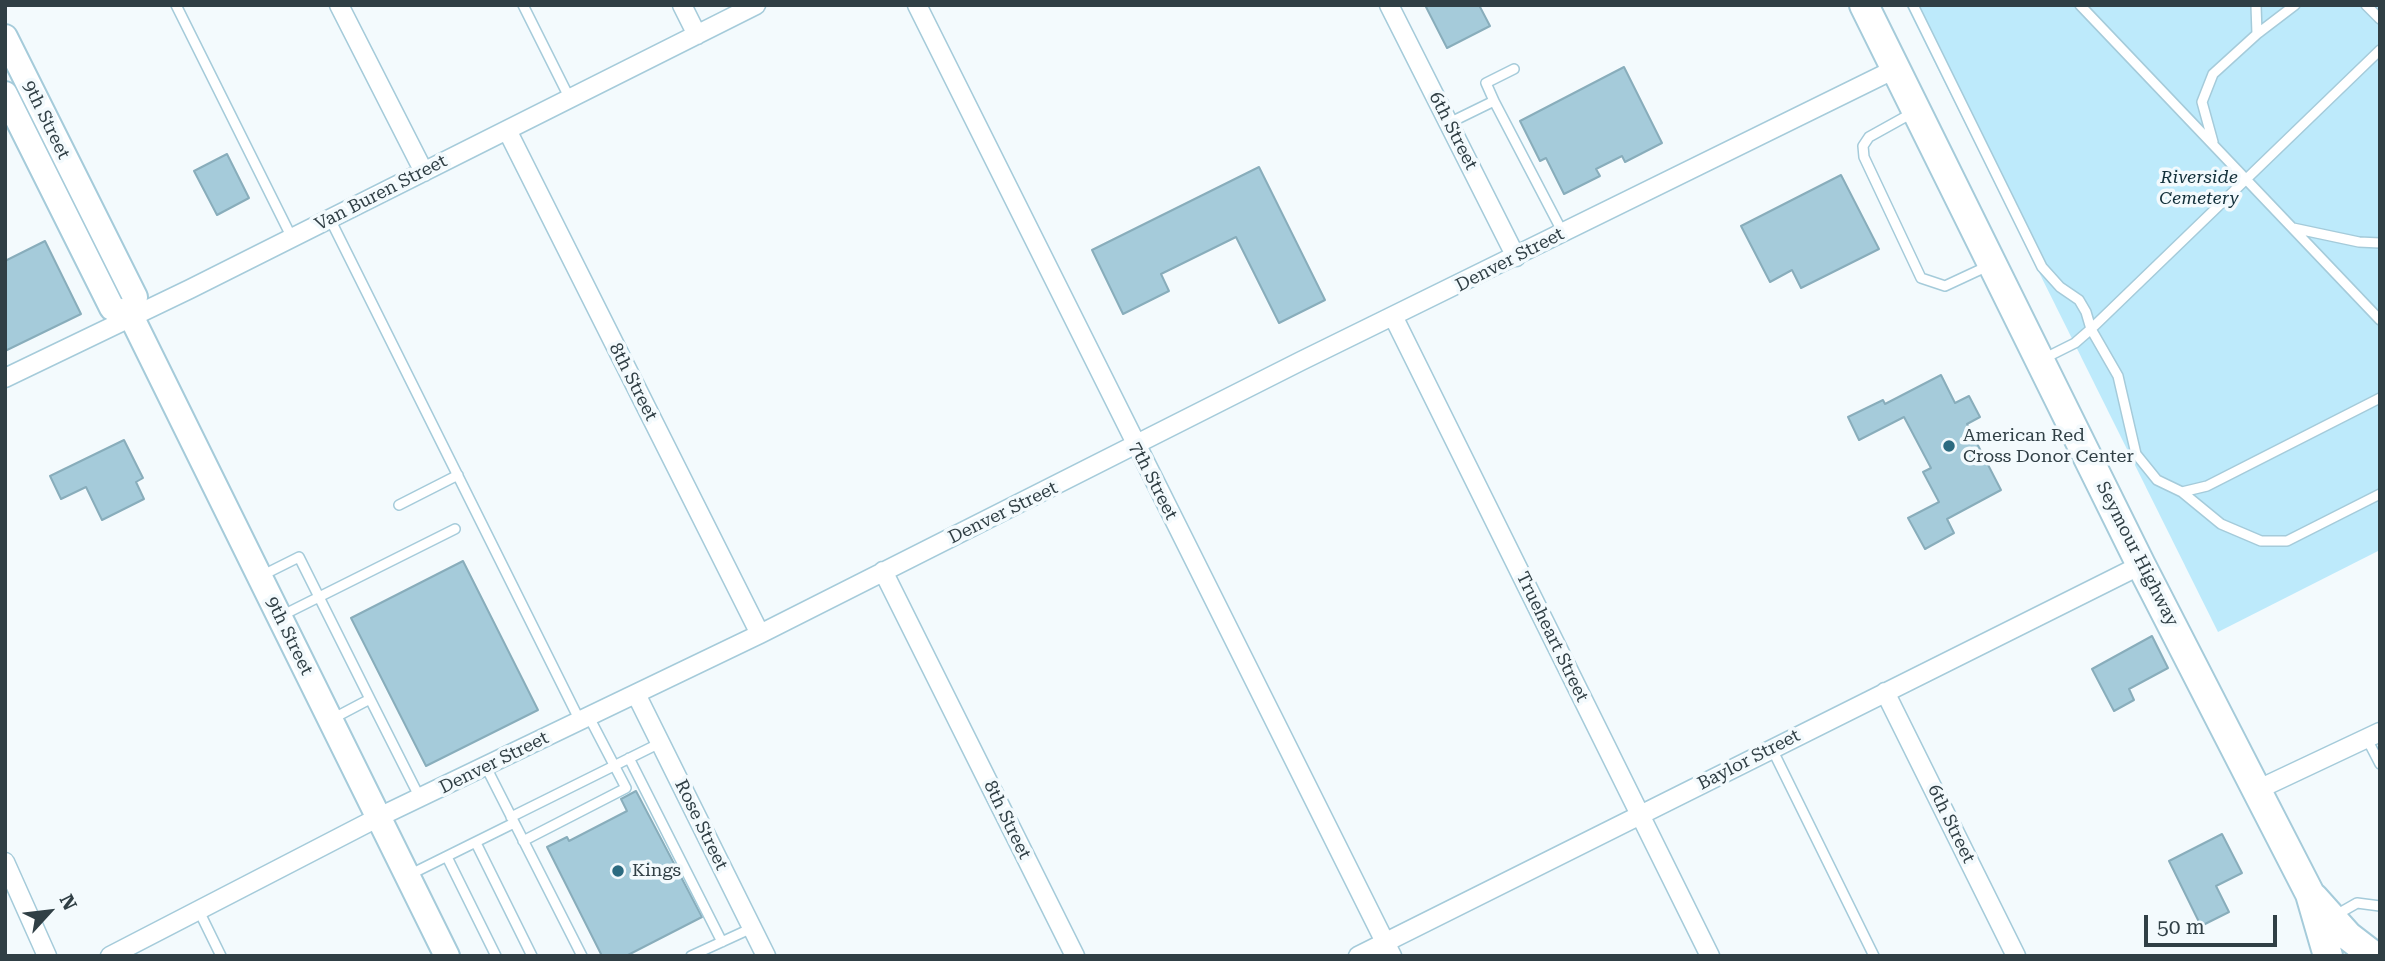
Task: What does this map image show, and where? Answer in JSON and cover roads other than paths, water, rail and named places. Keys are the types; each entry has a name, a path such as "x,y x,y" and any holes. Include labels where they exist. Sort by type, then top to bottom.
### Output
{"main road":[{"name":"Seymour Highway","path":"1864,5 2141,565 2259,789 2310,894 2328,956"},
{"path":"2310,894 2346,936 2374,956"}],"street":[{"path":"339,5 424,172"},
{"path":"682,5 697,35"},
{"name":"Van Buren Street","path":"5,378 292,238 756,5"},
{"name":"7th Street","path":"916,5 1388,949"},
{"name":"6th Street","path":"1389,5 1516,257"},
{"name":"9th Street","path":"5,37 135,297 131,316 447,956"},
{"name":"Denver Street","path":"110,956 379,817 760,634 1136,447 1301,361 1394,318 1895,69"},
{"name":"9th Street","path":"5,94 112,308 131,316"},
{"name":"8th Street","path":"507,130 760,634"},
{"name":"Trueheart Street","path":"1394,318 1710,956"},
{"name":"Baylor Street","path":"1358,956 1388,949 1640,815 2141,565"},
{"name":"8th Street","path":"883,572 1074,956"},
{"name":"6th Street","path":"1885,692 2016,956"},
{"name":"Rose Street","path":"636,695 766,956"},
{"path":"2259,789 2373,735"},
{"path":"5,862 47,956"}],"lane":[{"path":"176,5 292,238"},
{"path":"523,5 570,99"},
{"path":"1913,5 2042,267 2080,300 2091,329 2118,376 2137,454 2157,480 2182,492 2221,524 2261,541 2287,541 2380,494"},
{"path":"2080,5 2380,320"},
{"path":"2256,5 2257,34"},
{"path":"2215,147 2202,102 2213,74 2257,34 2295,5"},
{"path":"2366,5 2380,19"},
{"path":"2040,361 2075,342 2091,329 2380,50"},
{"path":"1514,69 1486,83 1563,233"},
{"path":"1449,123 1494,101"},
{"path":"1916,111 1869,137 1863,146 1864,157 1921,278 1945,286 1992,264"},
{"path":"330,219 457,475 585,719 626,788 523,841"},
{"path":"2291,227 2359,242 2380,243"},
{"path":"2182,492 2207,486 2380,398"},
{"path":"399,505 457,475"},
{"path":"280,617 455,529"},
{"path":"260,577 299,557 421,798"},
{"path":"331,719 370,699"},
{"path":"2373,735 2380,764"},
{"path":"408,875 476,843 614,765 660,743"},
{"path":"1772,749 1874,956"},
{"path":"629,758 722,942"},
{"path":"486,766 582,956"},
{"path":"476,843 532,956"},
{"path":"447,857 496,956"},
{"path":"2346,936 2357,903 2380,906"},
{"path":"199,911 221,956"},
{"path":"691,956 752,928"}],"place":[{"name":"American Red Cross Donor Center","path":"1949,446"},
{"name":"Kings","path":"618,871"}],"park label":[{"name":"Riverside Cemetery","path":"2199,188"}]}
